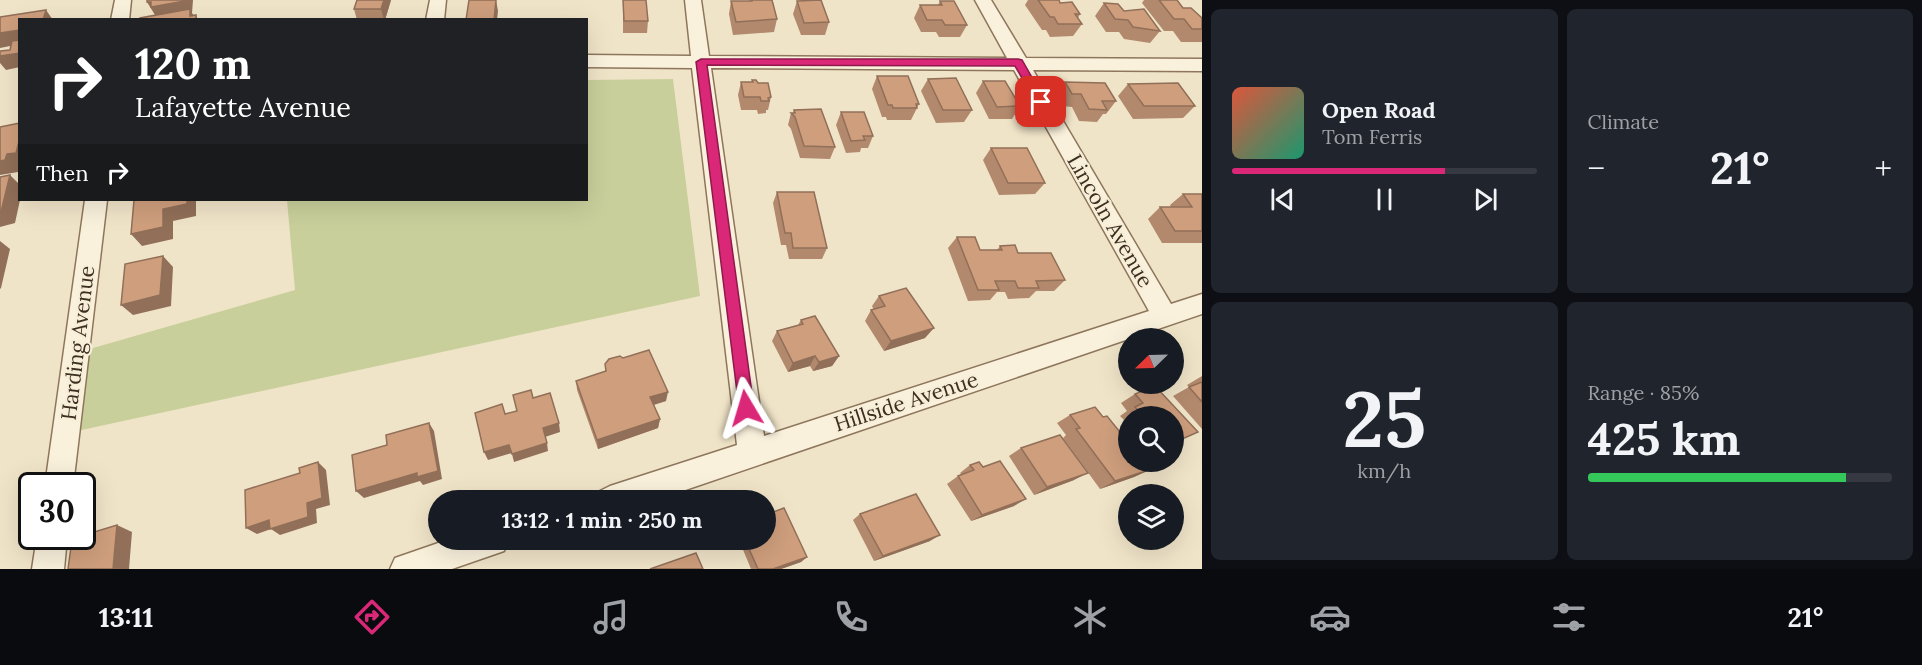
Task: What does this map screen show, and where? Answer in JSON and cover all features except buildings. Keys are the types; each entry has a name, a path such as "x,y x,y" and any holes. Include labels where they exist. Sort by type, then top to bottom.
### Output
{"street":[{"path":"120,18 123,0"},
{"path":"435,18 438,0"},
{"path":"693,0 752,453"},
{"name":"Lincoln Avenue","path":"983,0 1165,316"},
{"path":"588,61 1202,65"},
{"name":"Harding Avenue","path":"61,472 96,201"},
{"name":"Hillside Avenue","path":"643,490 1202,304"},
{"path":"48,569 50,550"},
{"path":"406,569 463,550"}],"green space":[{"path":"673,79 700,296 77,431 86,350 295,290 287,201 588,201 588,80"}],"route":[{"path":"746,408 701,62 1018,63 1041,102"}]}
